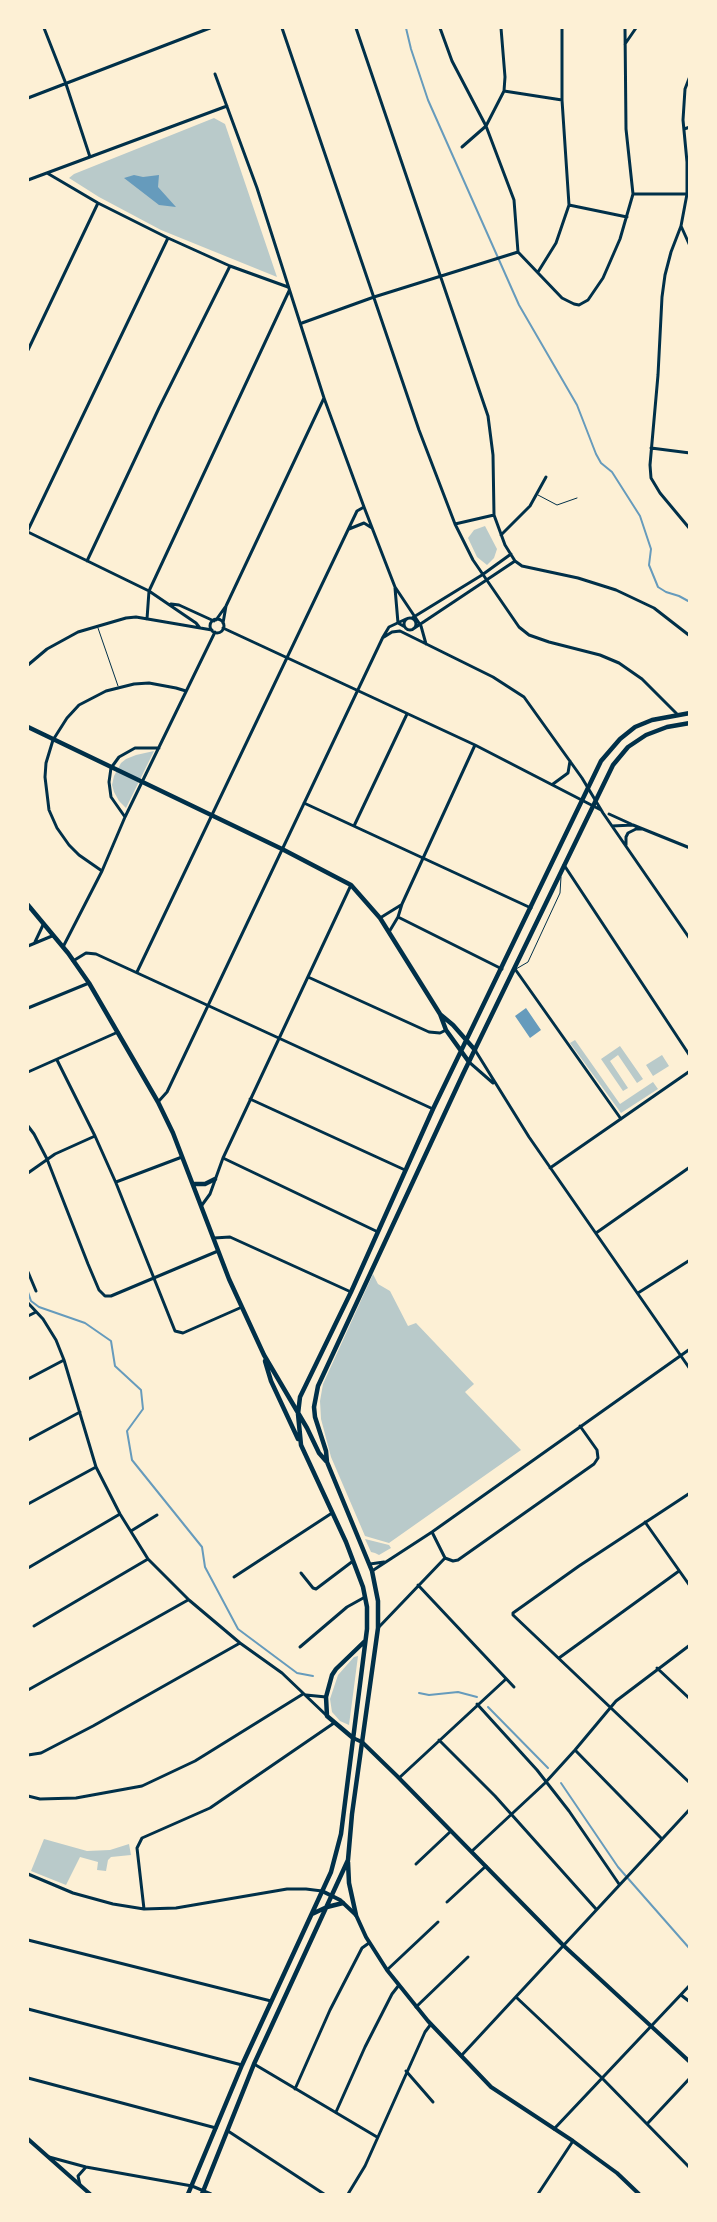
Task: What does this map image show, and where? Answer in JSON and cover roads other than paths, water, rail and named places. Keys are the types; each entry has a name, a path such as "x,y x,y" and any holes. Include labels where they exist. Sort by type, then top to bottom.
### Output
{"main road":[{"path":"302,1445 298,1414 300,1397 379,1232 432,1109 601,761 611,748 629,731 652,720 690,713"},
{"path":"356,1915 351,1895 348,1860 378,1628 378,1601 370,1564 327,1462 326,1451 315,1417 314,1407 318,1386 474,1050 613,765 628,747 656,730 690,723"},
{"path":"28,727 142,784 282,849 351,885 380,918 440,1014 446,1030 469,1062"},
{"path":"28,905 89,983 158,1102 194,1184 218,1252 264,1355 319,1453 327,1462"},
{"path":"440,1014 466,1039 474,1050"},
{"path":"194,1184 205,1184 215,1179"},
{"path":"188,2194 242,2065 331,1872 341,1834 368,1616 365,1596 353,1561 333,1512 271,1382 264,1355"},
{"path":"353,1738 327,1716 326,1697 332,1675 336,1669 365,1641"},
{"path":"203,2192 254,2064 348,1860"},
{"path":"312,1914 327,1907 343,1903"}],"street":[{"path":"44,28 66,84 90,157"},
{"path":"28,98 210,28"},
{"path":"282,28 419,430 455,524 486,582 519,627 529,635 600,655 619,663 642,679 678,714"},
{"path":"356,28 488,416 493,455 494,514 501,535 511,554 522,566 578,578 616,590 654,608 690,636"},
{"path":"440,28 452,61 486,126 516,205 518,252 567,302 579,305 588,300 603,278 620,239 633,194 626,129 625,28"},
{"path":"462,147 486,126 504,91 505,78 501,28"},
{"path":"538,272 556,243 569,205 562,100 562,28"},
{"path":"624,44 636,28"},
{"path":"215,74 257,188 302,324 324,398 364,507 395,587 421,626 426,644"},
{"path":"690,76 686,89 684,129 688,168 688,194 681,226 671,252 662,297 658,375 650,448 651,478 660,493 690,529"},
{"path":"504,91 562,100"},
{"path":"28,180 227,106"},
{"path":"684,129 690,127"},
{"path":"48,173 98,204 168,238 230,266 289,289"},
{"path":"633,194 688,194"},
{"path":"28,350 98,204"},
{"path":"569,205 628,216"},
{"path":"681,226 690,246"},
{"path":"168,238 28,531 149,591 171,604 200,628"},
{"path":"302,324 374,297 518,252"},
{"path":"87,561 159,408 230,266"},
{"path":"147,619 149,591 289,289"},
{"path":"214,631 211,626 226,606 324,398"},
{"path":"650,448 690,453"},
{"path":"501,535 521,517 546,477"},
{"path":"137,972 357,512 364,507"},
{"path":"455,524 494,514"},
{"path":"349,530 364,523 372,528"},
{"path":"158,1102 167,1092 388,627 414,617 482,575 511,554"},
{"path":"398,623 409,630 421,626 516,561"},
{"path":"395,587 398,623"},
{"path":"171,604 179,605 223,623"},
{"path":"224,628 226,606"},
{"path":"28,665 47,649 78,632 126,618 136,617 220,632 224,628"},
{"path":"413,629 416,622 414,617"},
{"path":"404,627 406,619"},
{"path":"224,628 475,745 592,807 602,810"},
{"path":"62,947 102,871 125,817 214,631"},
{"path":"383,637 392,632 400,631 493,677 524,697 588,787 612,826 690,939"},
{"path":"102,871 79,855 69,845 57,828 49,810 45,777 46,763 53,740 67,718 79,705 118,686 149,683 176,688 186,692"},
{"path":"354,826 407,714"},
{"path":"389,932 475,745"},
{"path":"125,817 111,797 109,782 111,768 119,757 136,748 159,748"},
{"path":"552,785 566,776 570,761"},
{"path":"304,803 531,908"},
{"path":"609,814 690,848"},
{"path":"612,826 634,825"},
{"path":"629,849 625,841 628,833 636,829 646,830"},
{"path":"564,865 690,1056"},
{"path":"561,871 569,873"},
{"path":"202,1205 210,1194 223,1158 351,885"},
{"path":"380,918 402,904"},
{"path":"398,916 502,968"},
{"path":"35,943 43,925"},
{"path":"28,946 52,936"},
{"path":"73,961 84,954 91,953 137,972 432,1109"},
{"path":"515,969 621,1119"},
{"path":"308,977 429,1032 440,1033 446,1030"},
{"path":"28,1008 89,983"},
{"path":"28,1072 118,1032"},
{"path":"474,1050 550,1168 690,1369"},
{"path":"57,1060 96,1136 116,1182 174,1331 183,1333 242,1307"},
{"path":"469,1062 494,1083"},
{"path":"550,1168 690,1071"},
{"path":"250,1099 405,1170"},
{"path":"28,1126 47,1159 99,1290 105,1296 111,1296 218,1252"},
{"path":"28,1173 47,1159 96,1136"},
{"path":"116,1182 183,1157"},
{"path":"223,1158 379,1232"},
{"path":"596,1233 690,1167"},
{"path":"214,1238 230,1237 351,1292"},
{"path":"638,1293 690,1260"},
{"path":"28,1272 36,1291"},
{"path":"28,1303 51,1330 64,1360 96,1467 120,1514 148,1560 189,1600 240,1643 282,1673 327,1716"},
{"path":"28,1316 36,1312"},
{"path":"372,1571 432,1532 690,1349"},
{"path":"28,1380 64,1360"},
{"path":"28,1440 80,1412"},
{"path":"432,1532 445,1558 453,1561 458,1560 594,1464 598,1458 598,1450 580,1426"},
{"path":"28,1504 96,1467"},
{"path":"690,1493 513,1613 516,1618 690,1782"},
{"path":"234,1577 333,1512"},
{"path":"28,1568 120,1514"},
{"path":"131,1531 157,1515"},
{"path":"645,1522 690,1586"},
{"path":"378,1628 445,1558"},
{"path":"34,1626 148,1560"},
{"path":"301,1572 313,1588 316,1589 353,1561"},
{"path":"370,1564 385,1562"},
{"path":"558,1658 679,1571"},
{"path":"418,1585 514,1687"},
{"path":"300,1647 348,1607 365,1596"},
{"path":"28,1690 189,1600"},
{"path":"28,1756 41,1753 93,1726 240,1643"},
{"path":"472,1851 512,1816 545,1783 622,1695 690,1645"},
{"path":"657,1668 690,1699"},
{"path":"399,1778 506,1679"},
{"path":"28,1796 40,1799 76,1798 128,1790 154,1782 195,1761 303,1694 314,1697 326,1697"},
{"path":"477,1704 536,1770 569,1811 620,1883"},
{"path":"144,1909 138,1848 142,1838 210,1808 334,1723"},
{"path":"353,1738 362,1742 399,1778 563,1945 690,2062"},
{"path":"439,1740 477,1777 596,1910"},
{"path":"575,1750 662,1838"},
{"path":"461,2056 690,1809"},
{"path":"416,1864 451,1831"},
{"path":"447,1902 486,1866"},
{"path":"28,1874 73,1893 114,1904 144,1909 176,1908 287,1889 322,1891 332,1895 356,1915 369,1943 416,2007 491,2087 573,2141 617,2173 639,2194"},
{"path":"387,1970 438,1922"},
{"path":"28,1940 271,2001"},
{"path":"296,2089 330,2010 362,1948 369,1943"},
{"path":"416,2007 468,1957"},
{"path":"336,2112 365,2047 392,1994 399,1986"},
{"path":"554,2128 690,1986"},
{"path":"681,1995 690,2002"},
{"path":"516,1996 602,2078 690,2168"},
{"path":"28,2009 242,2065"},
{"path":"351,2194 424,2032 431,2024"},
{"path":"254,2064 377,2137"},
{"path":"406,2071 433,2102"},
{"path":"28,2078 217,2128"},
{"path":"647,2124 690,2078"},
{"path":"228,2131 324,2194"},
{"path":"28,2139 90,2194"},
{"path":"538,2194 573,2141"},
{"path":"46,2156 86,2166 192,2186 211,2194"},
{"path":"80,2185 78,2176 86,2166"}],"lane":[{"path":"537,494 558,505 576,498"},
{"path":"98,626 118,686"},
{"path":"515,969 528,962 560,894 561,871"}],"water":[{"path":"134,175 143,177 159,175 158,187 176,207 159,205 124,178"},
{"path":"526,1008 541,1030 530,1038 515,1016"}],"waterway":[{"path":"406,28 428,100 519,305 577,405 601,463 612,472 640,516 651,549 649,565 658,587 690,602"},
{"path":"28,1292 31,1301 39,1307 85,1323 111,1341 115,1366 141,1390 143,1409 127,1431 132,1460 202,1547 205,1567 238,1629 297,1673 313,1676"},
{"path":"419,1693 429,1695 458,1692 477,1697"},
{"path":"488,1707 548,1768"},
{"path":"561,1783 618,1867 690,1949"}]}
